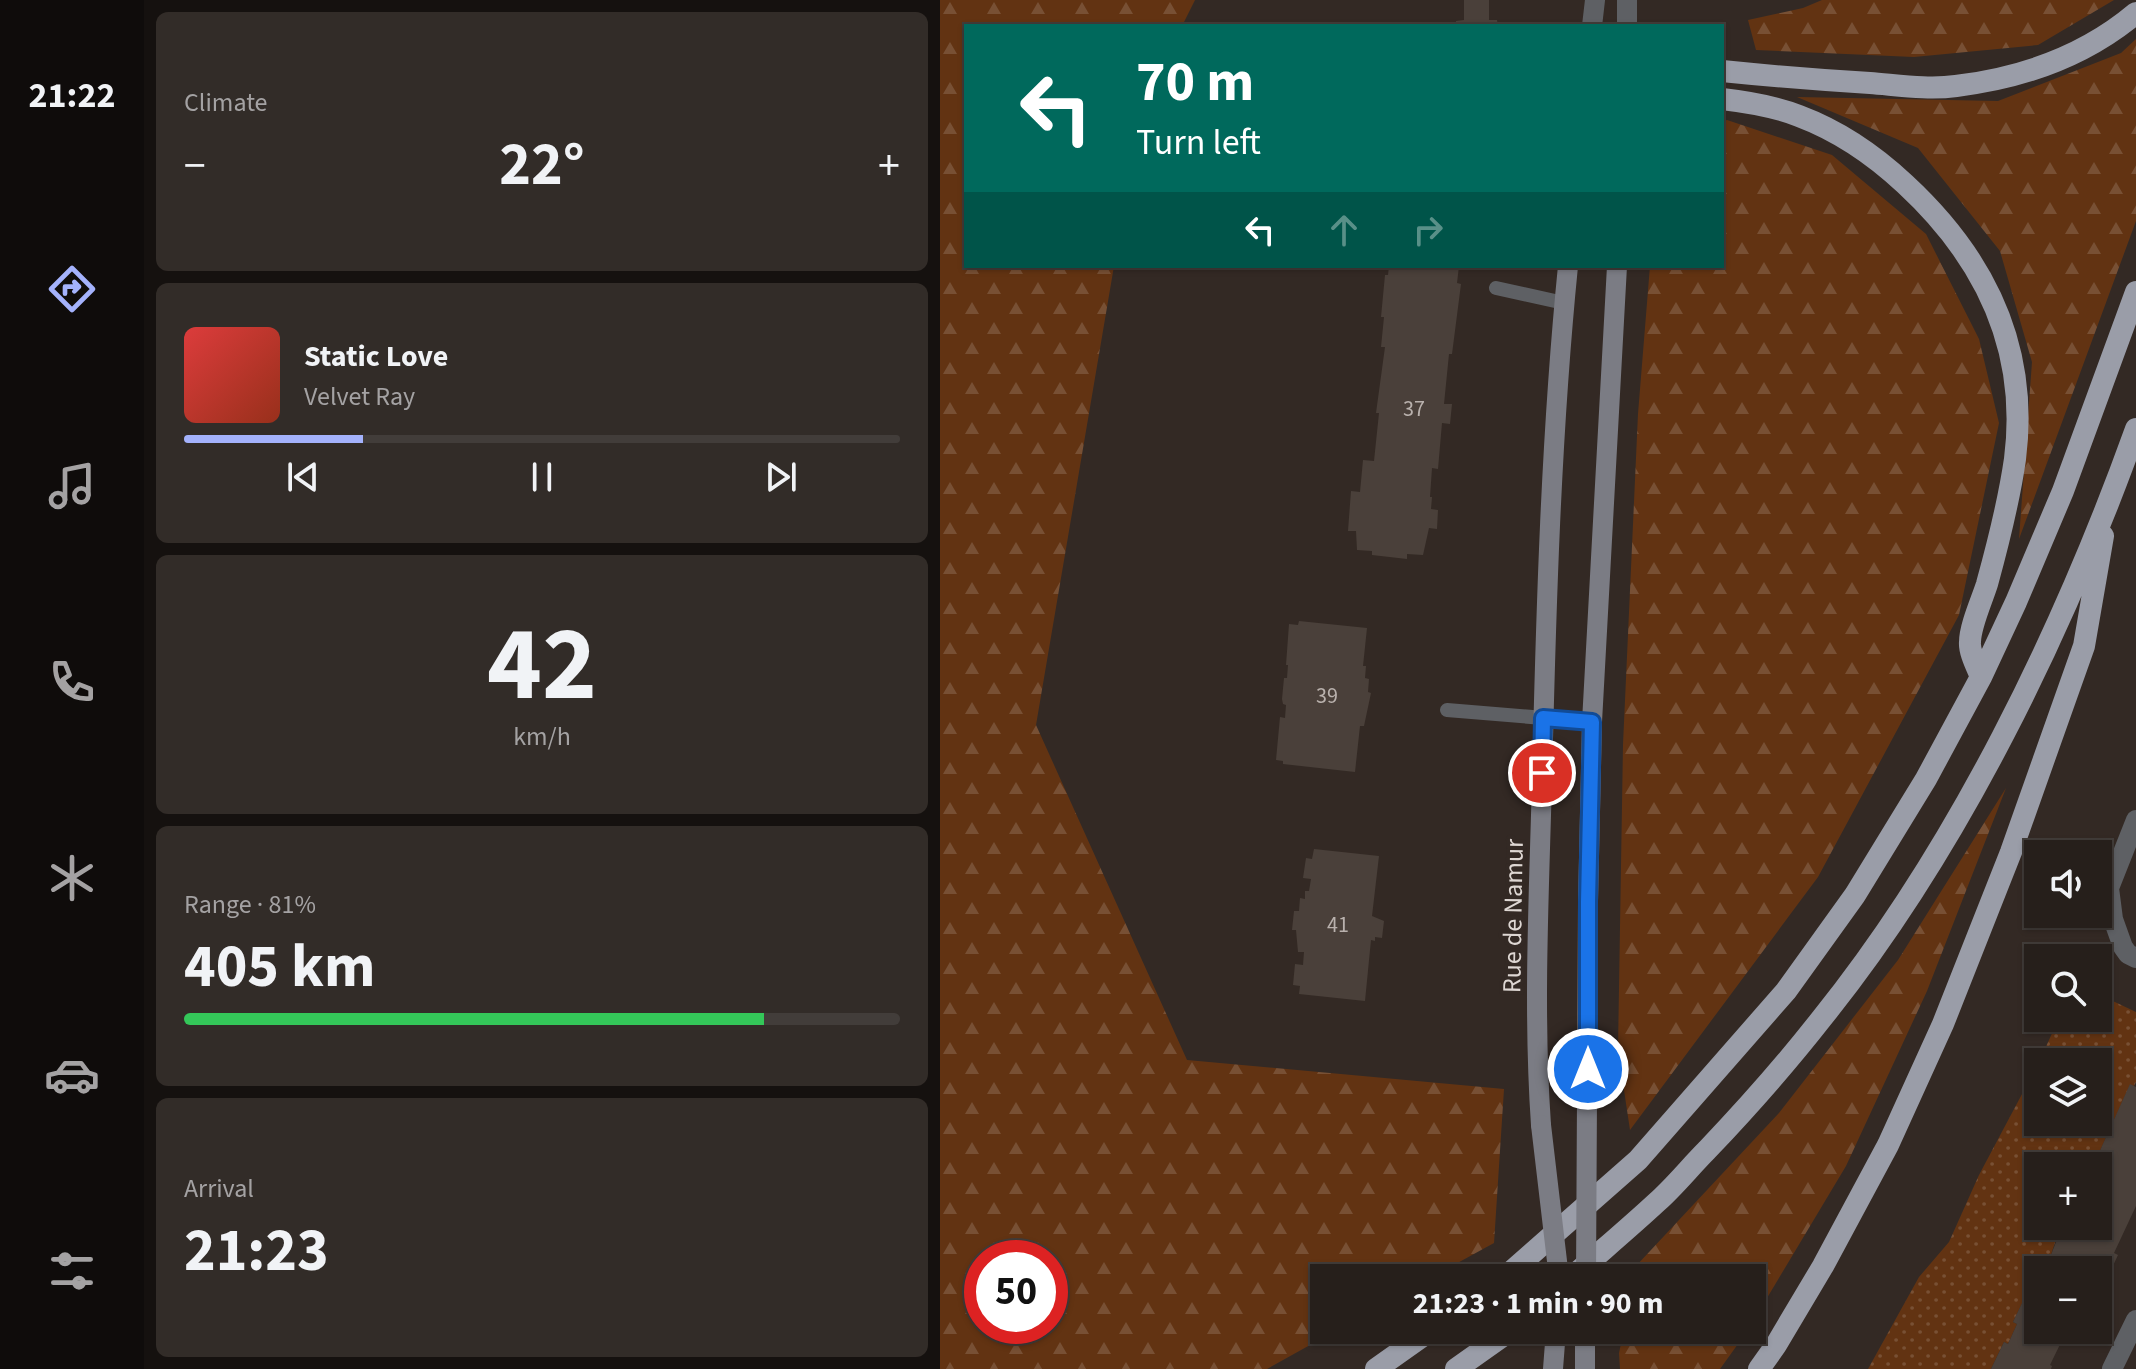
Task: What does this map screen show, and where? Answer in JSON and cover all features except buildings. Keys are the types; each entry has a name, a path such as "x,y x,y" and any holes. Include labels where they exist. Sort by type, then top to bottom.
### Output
{"highway":[{"path":"1724,71 1902,86 1953,87 2016,75 2078,53 2116,30 2136,13"},
{"path":"1724,99 1758,104 1798,115 1846,139 1883,163 1938,215 1969,255 1992,296 2016,379 2017,416 2015,459 2003,519 1969,643 1981,677"},
{"path":"1520,1264 1638,1160 1786,991 1855,895 1926,779 1981,677 2016,602 2063,491 2136,292"},
{"path":"1587,1264 1659,1200 1743,1111 1824,1017 1897,915 1969,801 2029,681 2108,506 2136,429"},
{"path":"1759,1369 1823,1266 1888,1145 1943,1024 2011,852 2084,646 2108,506"},
{"path":"1376,1369 1411,1344"},
{"path":"1456,1369 1491,1344"}],"main road":[{"name":"Rue de Namur","path":"1557,1264 1541,1125 1537,1027 1550,542 1568,268"},
{"path":"1586,1264 1592,722 1617,268"},
{"path":"1553,1369 1555,1344"},
{"path":"1585,1344 1585,1369"}],"street":[{"path":"1592,24 1595,0"},
{"path":"1627,0 1627,24"},
{"path":"2136,820 2109,888 2113,919 2123,947 2136,958"},
{"path":"2112,1369 2136,1320"}],"lane":[{"path":"1496,288 1564,303"},
{"path":"1447,710 1592,722"}],"green space":[{"path":"940,0 1195,0 1183,24 964,24 964,268 1114,268 1036,725 1187,1060 1504,1089 1494,1243 1456,1264 1310,1264 1312,1344 1267,1369 940,1369"},
{"path":"1822,0 2114,0 2038,45 1914,57 1756,50 1748,20 1803,8"},
{"path":"2136,39 2136,221 2019,539 2032,362 2000,251 1918,148 1797,97 1998,101 2121,53"},
{"path":"1724,121 1832,155 1926,234 1979,339 1999,423 1959,615 1818,877 1630,1130 1618,1050 1623,745 1638,414 1650,268 1724,268"},
{"path":"2006,788 1927,991 1846,1166 1766,1300 1766,1264 1638,1264 1779,1113 1898,960"},
{"path":"2112,1001 2136,1012 2136,1082 2134,1086 2130,1085 2112,1124 2112,1048 2045,1048 2053,1032 2112,1032"},
{"path":"2024,1090 2024,1136 2107,1136 2099,1152 2024,1152 2024,1240 2056,1240 2050,1256 2024,1256 2024,1299 2013,1322 2017,1324 1991,1369 1868,1369 1919,1277 1949,1242 1979,1175"},
{"path":"1621,1344 1738,1344 1720,1369 1620,1369"}],"route":[{"path":"1542,773 1543,718 1592,722 1588,1069"}]}
